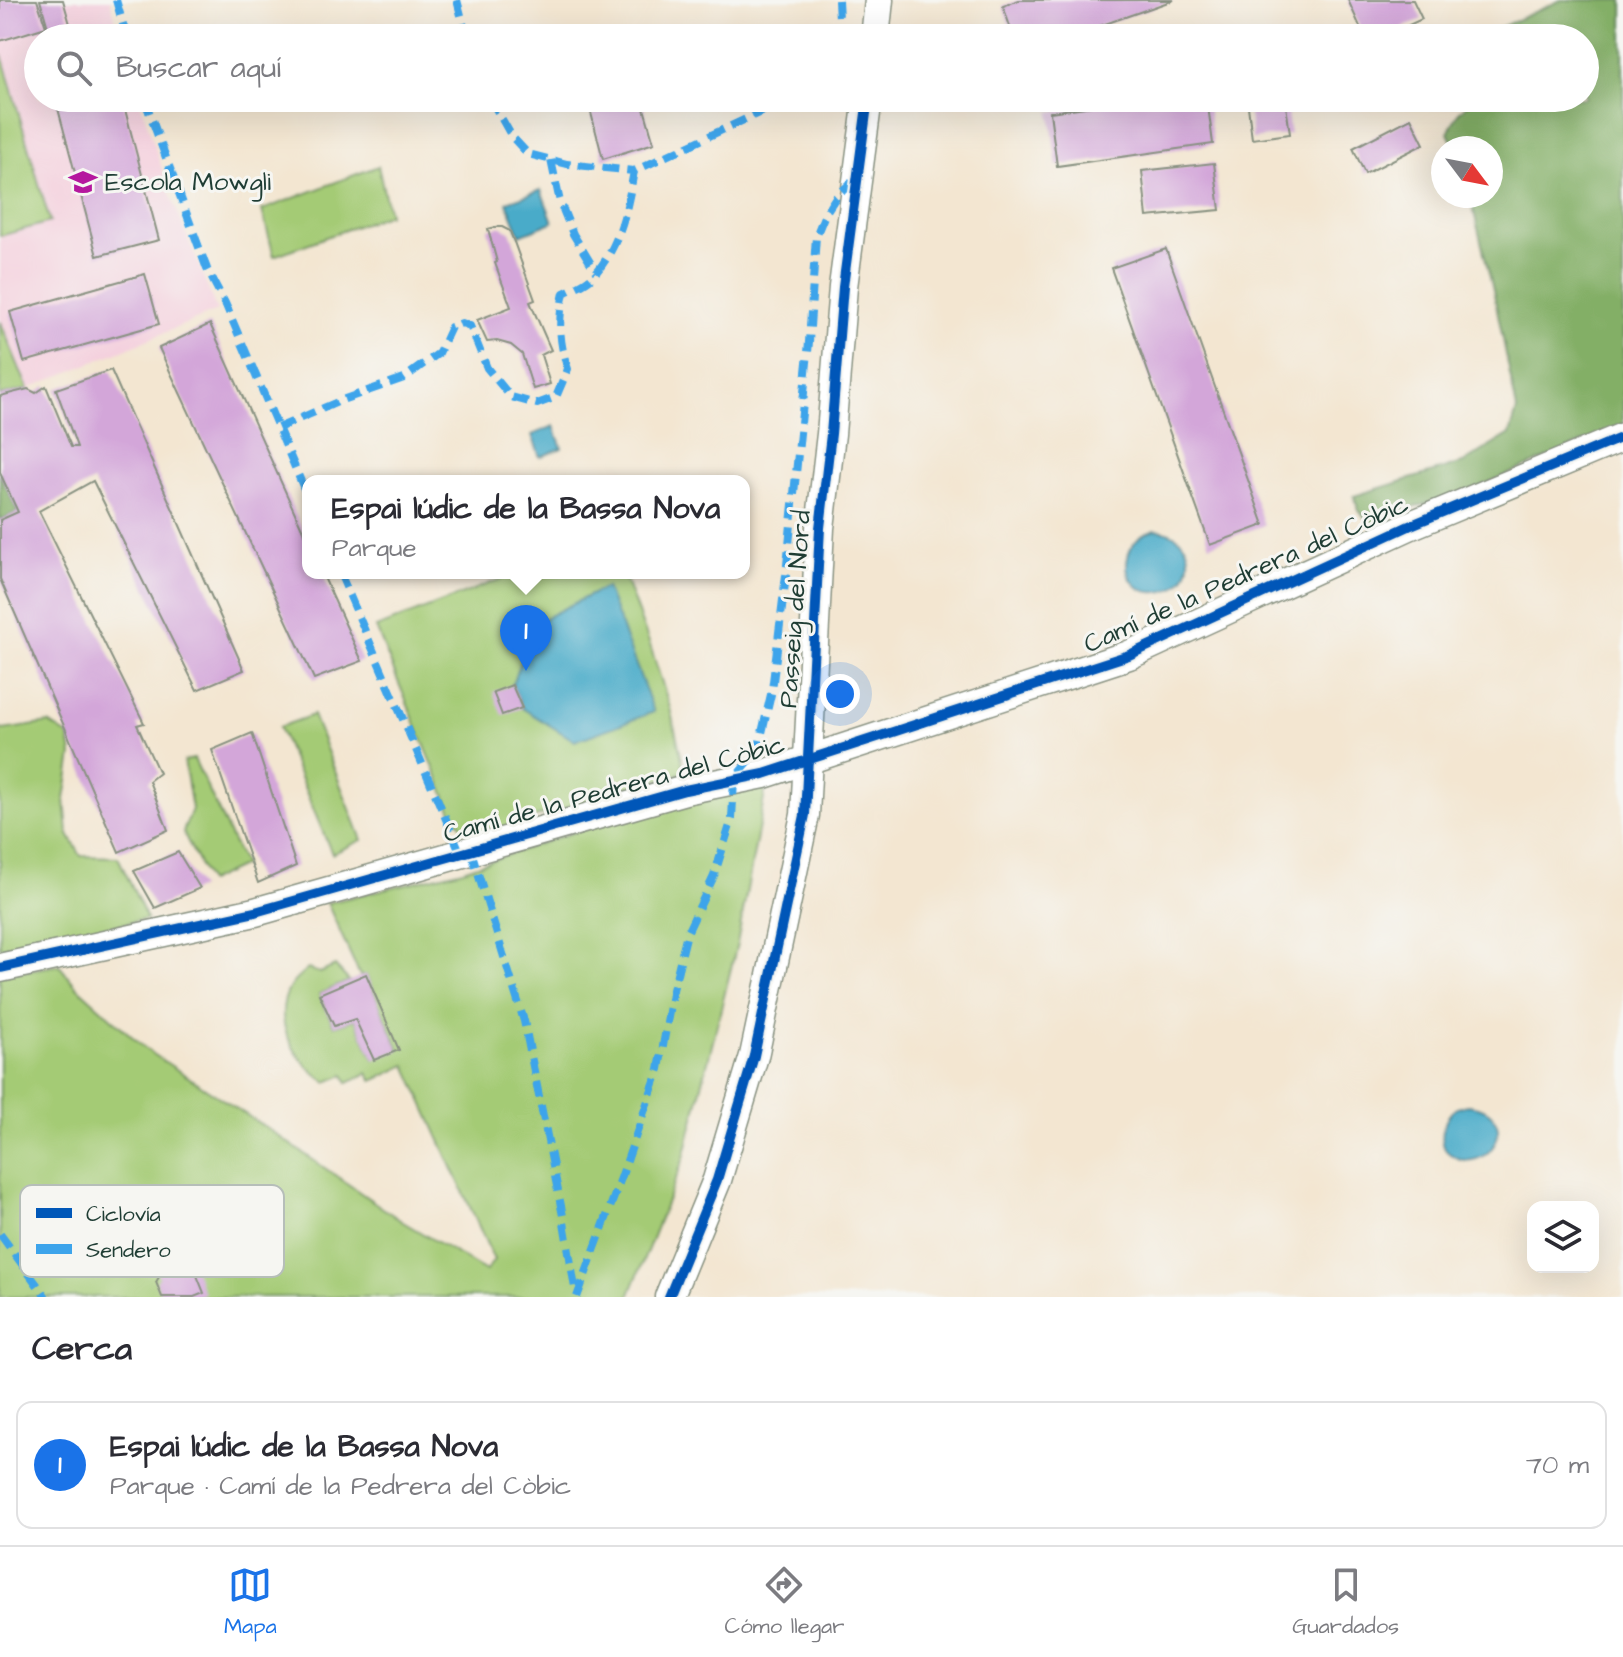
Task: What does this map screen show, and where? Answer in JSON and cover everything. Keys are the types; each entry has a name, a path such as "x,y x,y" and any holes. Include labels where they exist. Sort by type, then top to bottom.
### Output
{"street":[{"path":"876,24 879,0"},
{"name":"Passeig del Nord","path":"669,1297 717,1180 754,1056 805,815 820,528 843,287 866,112"},
{"name":"Camí de la Pedrera del Còbic","path":"0,968 255,912 685,790 764,774 1129,655 1409,526 1623,437"}],"shaded area":[{"name":"Escola Mowgli","path":"0,0 110,0 117,24 24,24 24,112 144,112 171,196 217,311 28,389 0,321"}],"green space":[{"path":"1561,0 1623,0 1623,425 1474,489 1371,523 1359,511 1354,496 1463,463 1510,434 1517,410 1473,208 1503,208 1503,136 1449,136 1448,133 1459,112 1599,112 1599,24 1508,24"},
{"path":"0,56 50,222 0,236"},
{"path":"378,166 389,214 274,256 262,210"},
{"path":"0,321 28,389 0,396"},
{"path":"0,473 18,512 0,520"},
{"path":"501,579 625,579 670,708 685,772 473,836 453,814 376,628"},
{"path":"313,715 362,840 332,854 279,727"},
{"path":"49,723 69,736 72,755 65,799 68,833 81,856 118,857 147,919 0,948 0,727 3,730"},
{"path":"194,759 244,865 208,882 183,832 192,809 184,761"},
{"path":"762,787 765,793 737,944 684,1158 629,1297 0,1297 0,975 59,965 77,987 147,1050 403,1222 486,1271 494,1260 406,1065 373,1081 367,1073 348,1083 344,1075 327,1082 305,1064 289,1040 283,1014 285,1000 290,987 308,969 320,973 335,966 349,981 319,994 334,1026 355,1019 374,1059 399,1049 366,975 360,976 327,903 463,870 621,816"}],"water":[{"path":"541,190 553,222 520,235 507,202"},
{"path":"554,426 562,448 540,457 532,435"},
{"path":"1155,530 1178,537 1189,555 1189,565 1179,583 1170,589 1154,592 1143,590 1133,582 1127,561 1138,539"},
{"path":"606,587 654,712 575,741 522,708 512,685 533,624"},
{"path":"1467,1105 1489,1112 1498,1126 1491,1149 1477,1159 1469,1160 1448,1152 1442,1139 1448,1117 1455,1109"}],"building":[{"path":"0,0 37,0 45,24 24,24 24,34 0,41"},
{"path":"40,0 63,0 70,24 47,24"},
{"path":"1019,0 1174,0 1105,24 1009,24 1003,6"},
{"path":"1348,0 1413,0 1422,19 1411,24 1359,24"},
{"path":"59,112 126,112 159,240 97,256"},
{"path":"591,112 645,112 654,143 603,159"},
{"path":"1050,112 1209,112 1213,144 1057,166"},
{"path":"1249,112 1287,112 1290,134 1252,139"},
{"path":"1411,118 1424,144 1365,174 1353,148"},
{"path":"1214,163 1220,210 1147,217 1142,171"},
{"path":"500,226 510,231 535,300 530,302 551,350 541,355 550,384 533,389 522,354 511,345 487,342 477,320 511,307 495,263 488,229"},
{"path":"1166,249 1264,525 1210,545 1111,268"},
{"path":"145,274 159,324 24,362 10,312"},
{"path":"210,324 302,529 302,579 325,579 362,661 314,679 159,348"},
{"path":"111,370 244,670 197,690 93,481 39,511 144,723 137,725 159,773 149,781 168,830 119,852 0,579 0,520 18,512 0,473 0,396 28,389 36,393 46,386 71,447 77,447 56,389"},
{"path":"512,685 522,708 502,715 493,692"},
{"path":"252,733 296,866 258,883 212,750"},
{"path":"178,852 200,888 155,908 134,871"},
{"path":"366,974 399,1050 374,1060 355,1019 334,1026 319,994"},
{"path":"159,1277 198,1277 204,1293 194,1297 162,1297 156,1282"}],"marked path":[{"path":"116,0 123,24"},
{"path":"457,0 463,24"},
{"path":"838,0 839,24"},
{"path":"149,112 207,269 225,303 302,484"},
{"path":"498,112 512,137 528,154 567,164 634,171"},
{"path":"278,428 342,400 404,378 439,353 451,327 462,323 470,326 487,368 511,397 537,404 556,397 568,369 560,331 564,293 589,279 609,254 625,214 634,171 761,112"},
{"path":"551,160 560,202 573,234 596,272"},
{"path":"577,1297 659,1069 687,933 714,876 732,819 734,779 758,750 772,690 786,575 816,236 836,197 856,178"},
{"path":"343,579 461,854"},
{"path":"471,851 524,1021 576,1294"},
{"path":"0,1234 20,1261"},
{"path":"31,1277 46,1297"}],"cycle path":[{"path":"669,1297 717,1180 754,1056 805,815 820,528 843,287 866,112"},
{"path":"0,968 255,912 685,790 764,774 1129,655 1409,526 1623,437"}],"place":[{"name":"Escola Mowgli","path":"83,182"},
{"name":"Espai lúdic de la Bassa Nova","path":"526,671"}]}
